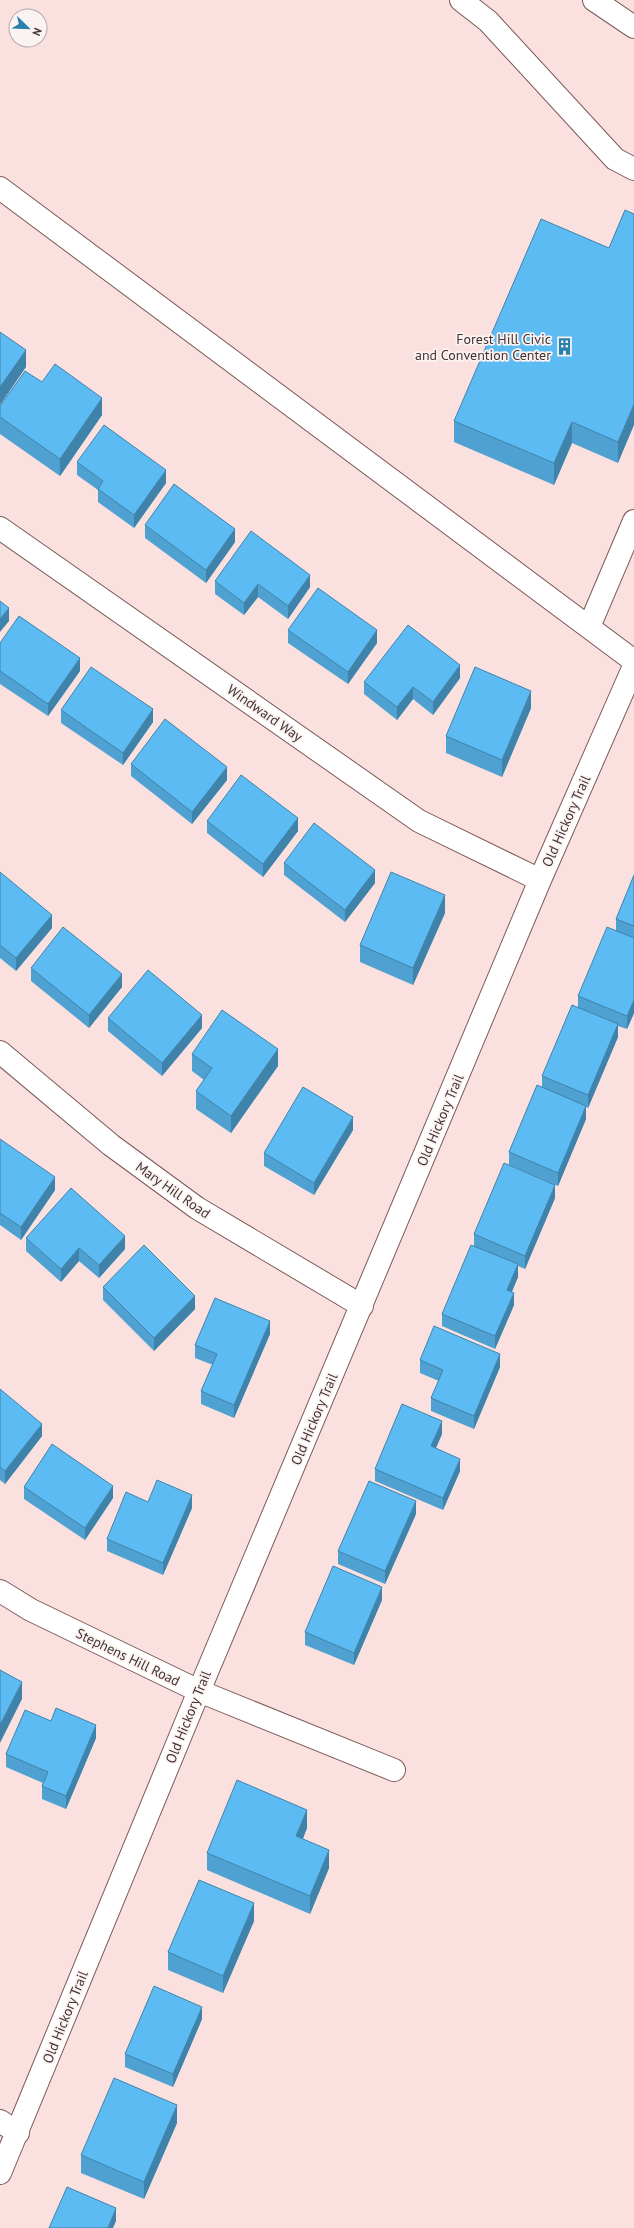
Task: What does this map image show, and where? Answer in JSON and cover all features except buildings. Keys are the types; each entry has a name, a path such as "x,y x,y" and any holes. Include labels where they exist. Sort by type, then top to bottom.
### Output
{"street":[{"path":"461,0 488,21 615,159 634,169"},
{"path":"599,1 634,27"},
{"path":"0,188 634,660"},
{"path":"589,627 634,521"},
{"name":"Windward Way","path":"0,528 419,821 540,880"},
{"name":"Old Hickory Trail","path":"0,2173 18,2133 199,1691 540,880 627,699 634,666"},
{"name":"Mary Hill Road","path":"0,1052 111,1145 197,1208 362,1306"},
{"name":"Stephens Hill Road","path":"0,1591 30,1610 199,1691 394,1770"},
{"path":"0,2121 18,2133"}],"place":[{"name":"Forest Hill Civic and Convention Center","path":"564,347"}]}
